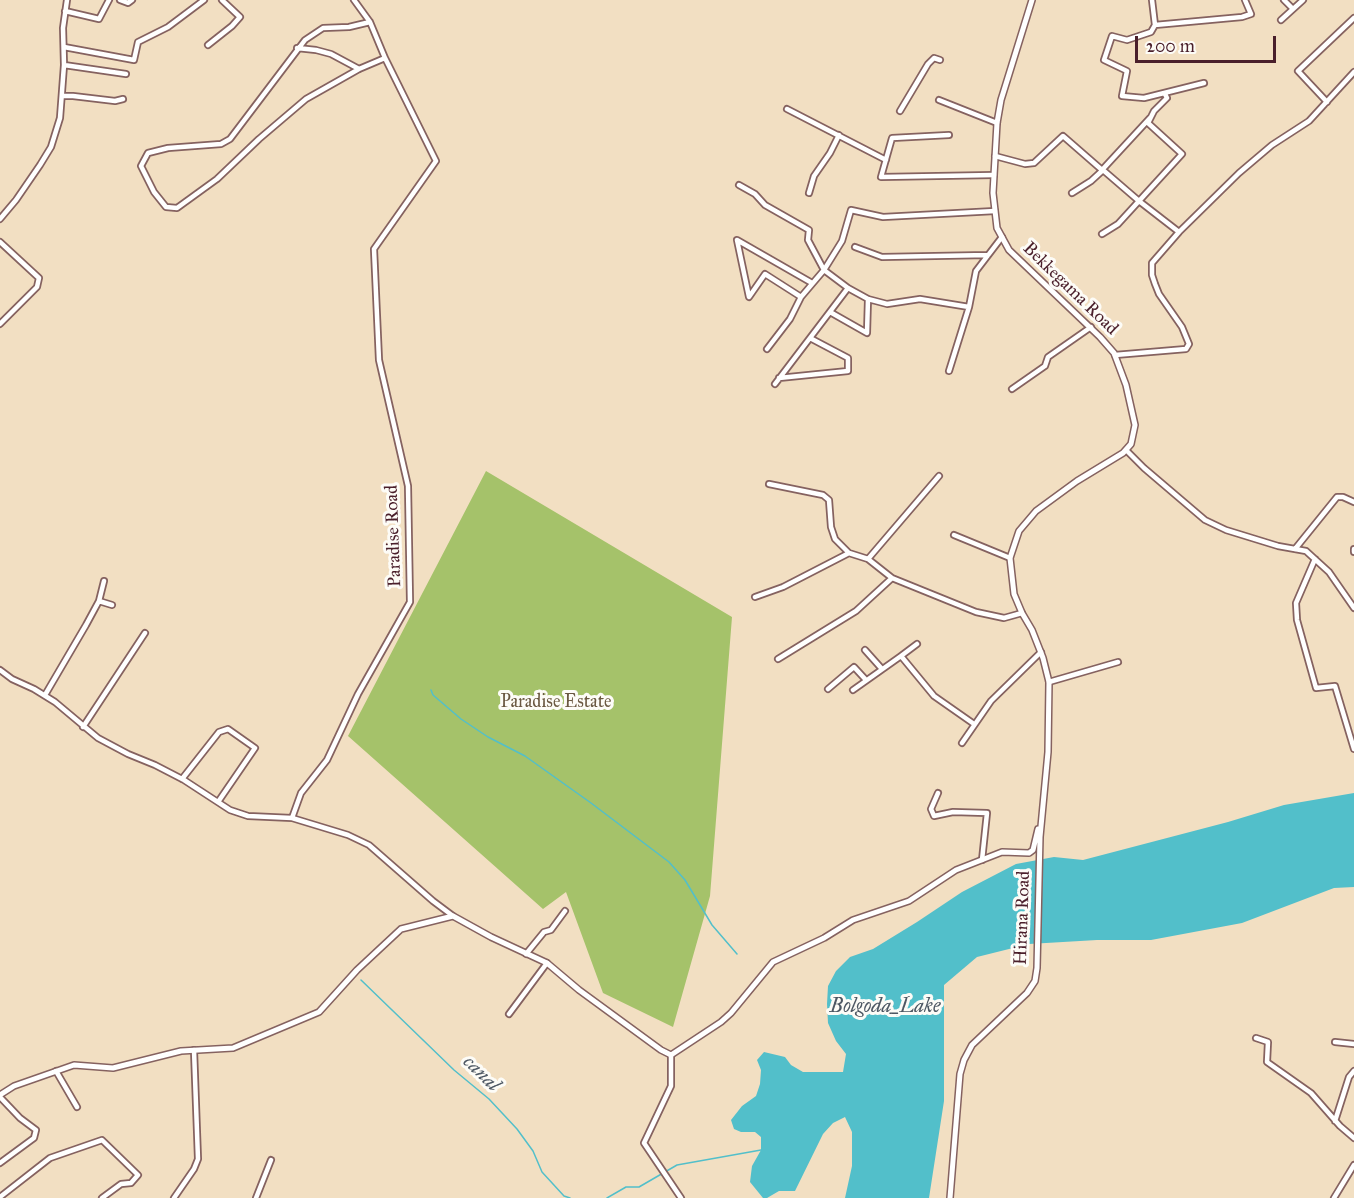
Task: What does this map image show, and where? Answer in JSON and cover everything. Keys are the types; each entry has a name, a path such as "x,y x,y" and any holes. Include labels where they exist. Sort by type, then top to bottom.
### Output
{"street":[{"path":"0,219 16,200 51,147 60,118 67,0"},
{"path":"65,11 99,19 109,0"},
{"path":"120,0 128,3 132,0"},
{"path":"64,48 134,60 138,42 168,27 204,0"},
{"path":"208,45 240,17 222,0"},
{"name":"Paradise Road","path":"292,818 301,793 327,760 358,694 410,602 408,486 379,360 374,249 436,161 385,58 370,21 354,0"},
{"name":"Bekkegama Road","path":"1032,0 1001,100 997,123 994,175 997,228 1009,250 1090,327 1114,355 1126,385 1135,425 1131,444 1126,450"},
{"path":"1152,0 1155,25 1151,32 1127,40 1112,36 1104,60 1127,71 1122,96 1144,98 1204,83"},
{"path":"1155,25 1242,17 1251,14 1245,0"},
{"path":"1284,0 1293,9"},
{"path":"1281,20 1303,0"},
{"path":"1327,102 1298,71 1354,18"},
{"path":"370,21 349,27 324,28 304,40 230,138 221,144 168,148 148,153 141,166 154,192 166,207 177,208 217,179 306,99 359,69 385,58"},
{"path":"297,48 331,54 359,69"},
{"path":"900,111 928,64 934,58 940,60"},
{"path":"64,65 126,74"},
{"path":"1114,355 1186,349 1189,344 1182,327 1159,294 1152,275 1152,263 1179,232 1239,173 1272,145 1309,122 1354,72"},
{"path":"1072,193 1091,181 1102,170 1167,98 1165,94"},
{"path":"63,96 115,101 123,99"},
{"path":"939,100 997,123"},
{"path":"787,109 876,157 886,160"},
{"path":"1102,234 1118,224 1182,154 1148,123 1150,118"},
{"path":"809,193 814,176 839,135"},
{"path":"949,135 891,138 881,177 994,175"},
{"path":"995,156 1025,164 1034,163 1063,136 1179,232"},
{"path":"740,185 755,194 765,205 809,230 808,240 824,270 848,288 868,299 887,304 920,299 969,307"},
{"path":"767,350 790,319 801,297 824,270 842,241 851,210 883,217 995,211"},
{"path":"949,370 969,307 976,271 1002,237"},
{"path":"801,297 765,274 749,297 736,240 812,283"},
{"path":"0,242 39,278 37,287 0,324"},
{"path":"855,247 882,257 988,255"},
{"path":"774,384 848,288"},
{"path":"830,312 867,333 868,299"},
{"path":"1012,389 1045,366 1048,357 1090,327"},
{"path":"779,378 848,371 848,358 810,338"},
{"path":"1118,662 1049,682 1041,652 1014,594 1010,558 1019,531 1036,511 1077,481 1126,450 1205,520 1226,530 1306,551 1329,572 1354,608"},
{"path":"868,559 939,476"},
{"path":"769,484 823,495 829,500 831,527 835,538 849,553 868,559 892,578 976,612 1005,618 1022,613"},
{"path":"1295,549 1337,497 1354,502"},
{"path":"954,535 1010,558"},
{"path":"755,597 783,587 849,553"},
{"path":"1315,559 1296,603 1296,620 1316,688 1335,686 1354,749"},
{"path":"778,659 856,611 892,578"},
{"path":"45,695 99,601 104,581"},
{"path":"99,601 112,605"},
{"path":"83,727 145,633"},
{"path":"853,690 917,644"},
{"path":"865,650 882,669"},
{"path":"962,743 991,701 1041,652"},
{"path":"901,656 934,696 974,724"},
{"path":"828,689 854,667 866,680"},
{"path":"0,670 12,679 45,695 98,738 182,779 230,810 248,816 292,818 348,835 369,845 453,916 547,963 579,990 661,1050 671,1054"},
{"name":"Hirana Road","path":"950,1198 960,1074 964,1060 972,1045 1027,993 1035,981 1038,954 1040,837 1048,752 1049,682"},
{"path":"182,779 219,732 228,729 255,748 218,802"},
{"path":"938,793 931,809 934,816 953,812 987,813 982,860"},
{"path":"671,1054 731,1013 773,962 824,938 854,920 909,901 956,870 1002,852 1029,853 1033,850 1037,829 1041,825"},
{"path":"526,954 544,932 551,930 565,911"},
{"path":"0,1163 34,1138 36,1130 20,1118 0,1096 14,1086 74,1065 113,1068 181,1051 233,1048 319,1012 357,970 401,929 453,916"},
{"path":"509,1014 547,963"},
{"path":"1256,1038 1268,1042 1268,1062 1311,1094 1354,1138"},
{"path":"1335,1042 1354,1044"},
{"path":"174,1198 194,1169 198,1159 195,1050"},
{"path":"671,1054 671,1086 644,1143 681,1198"},
{"path":"56,1071 77,1107"},
{"path":"1335,1121 1349,1077 1354,1071"},
{"path":"0,1198 50,1158 102,1140 138,1175 131,1183 121,1184 102,1198"},
{"path":"256,1198 271,1160"},
{"path":"1335,1198 1354,1165"}],"green space":[{"name":"Paradise Estate","path":"486,471 732,617 710,896 673,1027 603,993 566,892 543,909 348,736"}],"water":[{"name":"Bolgoda_Lake","path":"1354,793 1354,887 1334,888 1242,923 1151,940 1029,944 977,957 944,985 944,1101 929,1198 845,1198 852,1166 852,1132 845,1117 833,1123 823,1134 795,1191 779,1191 763,1198 750,1182 752,1166 761,1150 761,1137 755,1132 741,1132 734,1129 731,1120 742,1106 756,1096 761,1070 757,1060 764,1052 785,1057 791,1065 803,1072 843,1072 846,1054 836,1041 828,1023 828,986 836,971 850,957 873,949 962,892 1016,864 1054,857 1083,860 1284,805"}],"waterway":[{"path":"431,690 433,695 461,719 488,737 525,756 669,862 685,880 712,925 737,954"},
{"name":"canal","path":"361,980 454,1070 489,1099 517,1129 533,1151 542,1172 564,1196 570,1198"},
{"name":"canal","path":"607,1198 626,1187 639,1187 677,1165 761,1150"}]}
